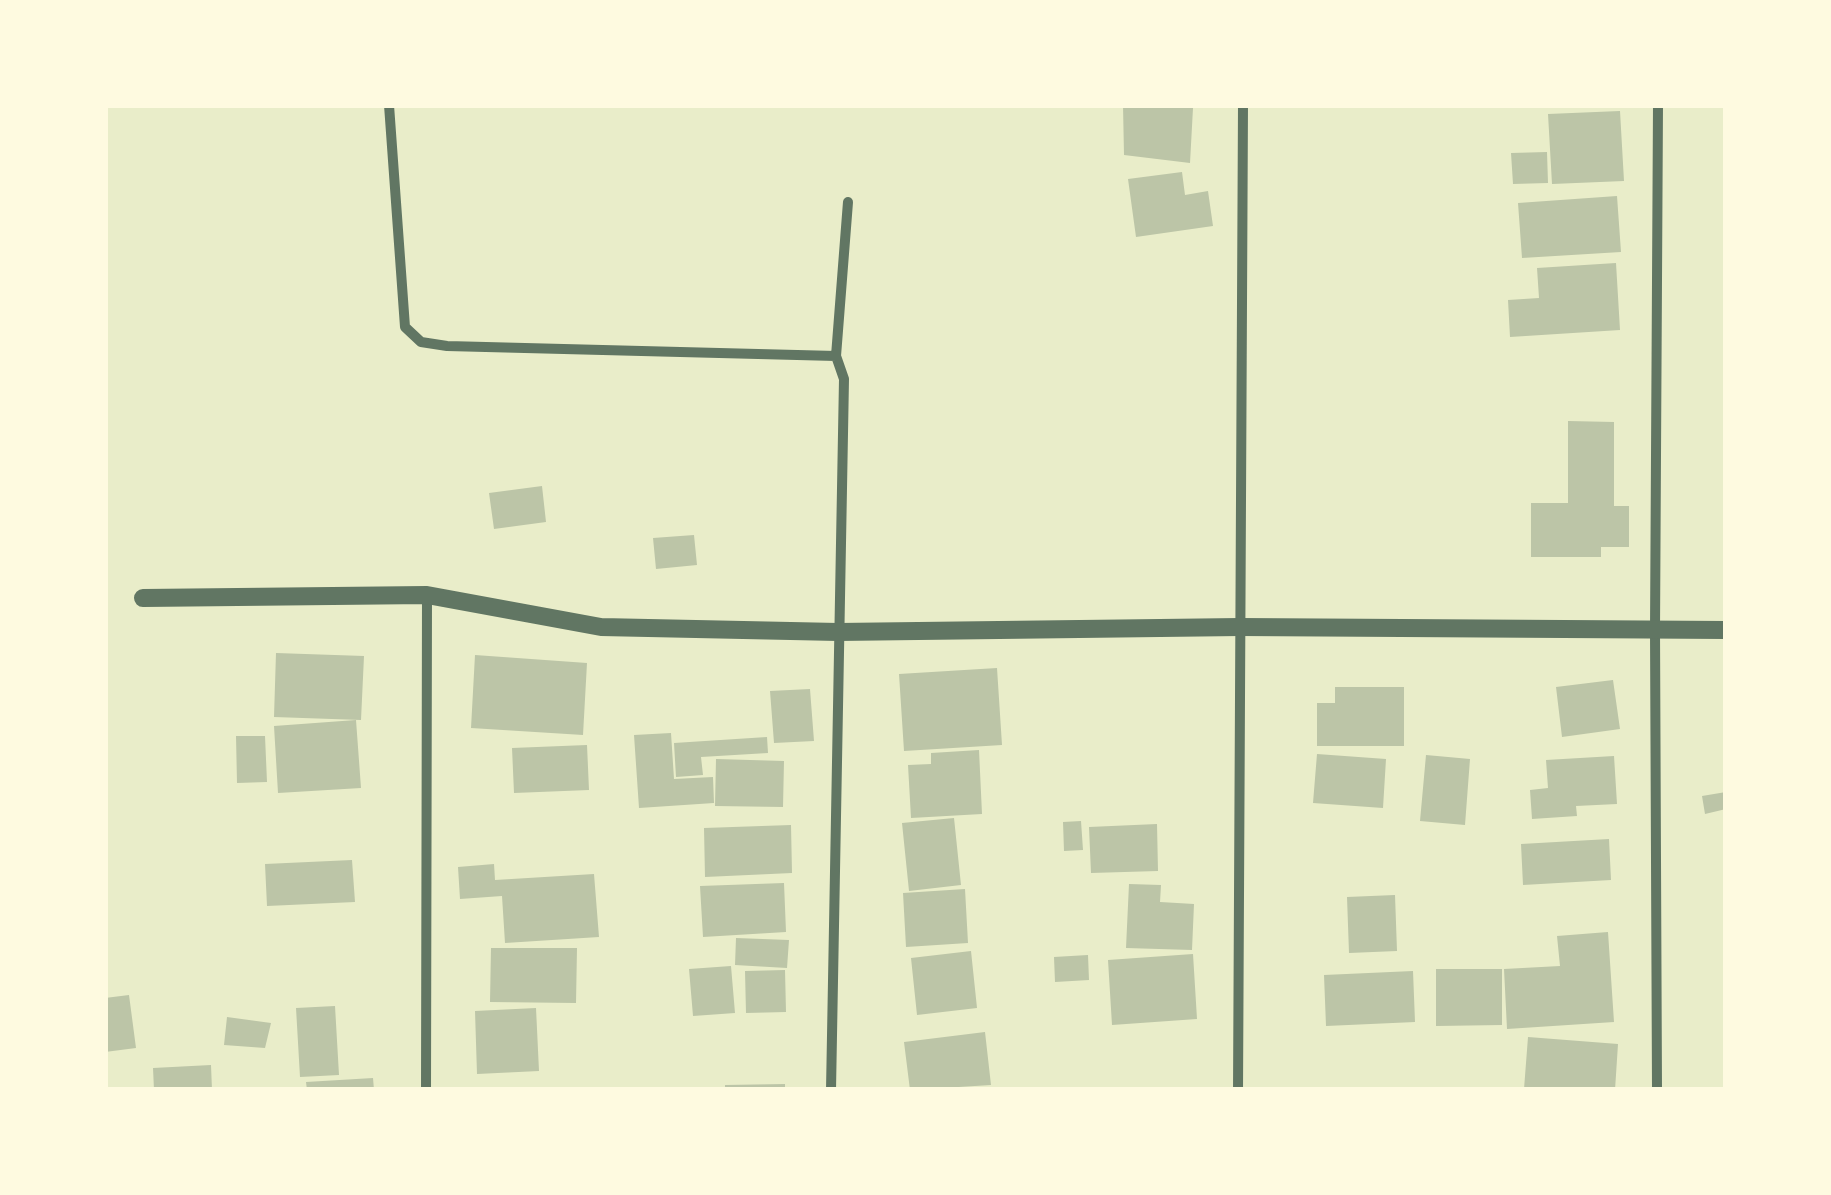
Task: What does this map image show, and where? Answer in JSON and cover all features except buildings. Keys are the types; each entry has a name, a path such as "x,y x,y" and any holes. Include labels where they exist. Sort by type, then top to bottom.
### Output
{"street":[{"path":"389,105 405,327 421,342 447,346 836,356"},
{"path":"1238,1090 1243,105"},
{"path":"1657,1090 1658,105"},
{"path":"831,1090 844,379 836,356 848,202"},
{"path":"143,598 427,595 601,627 838,632 1240,627 1726,630"},
{"path":"426,1090 427,595"}]}
